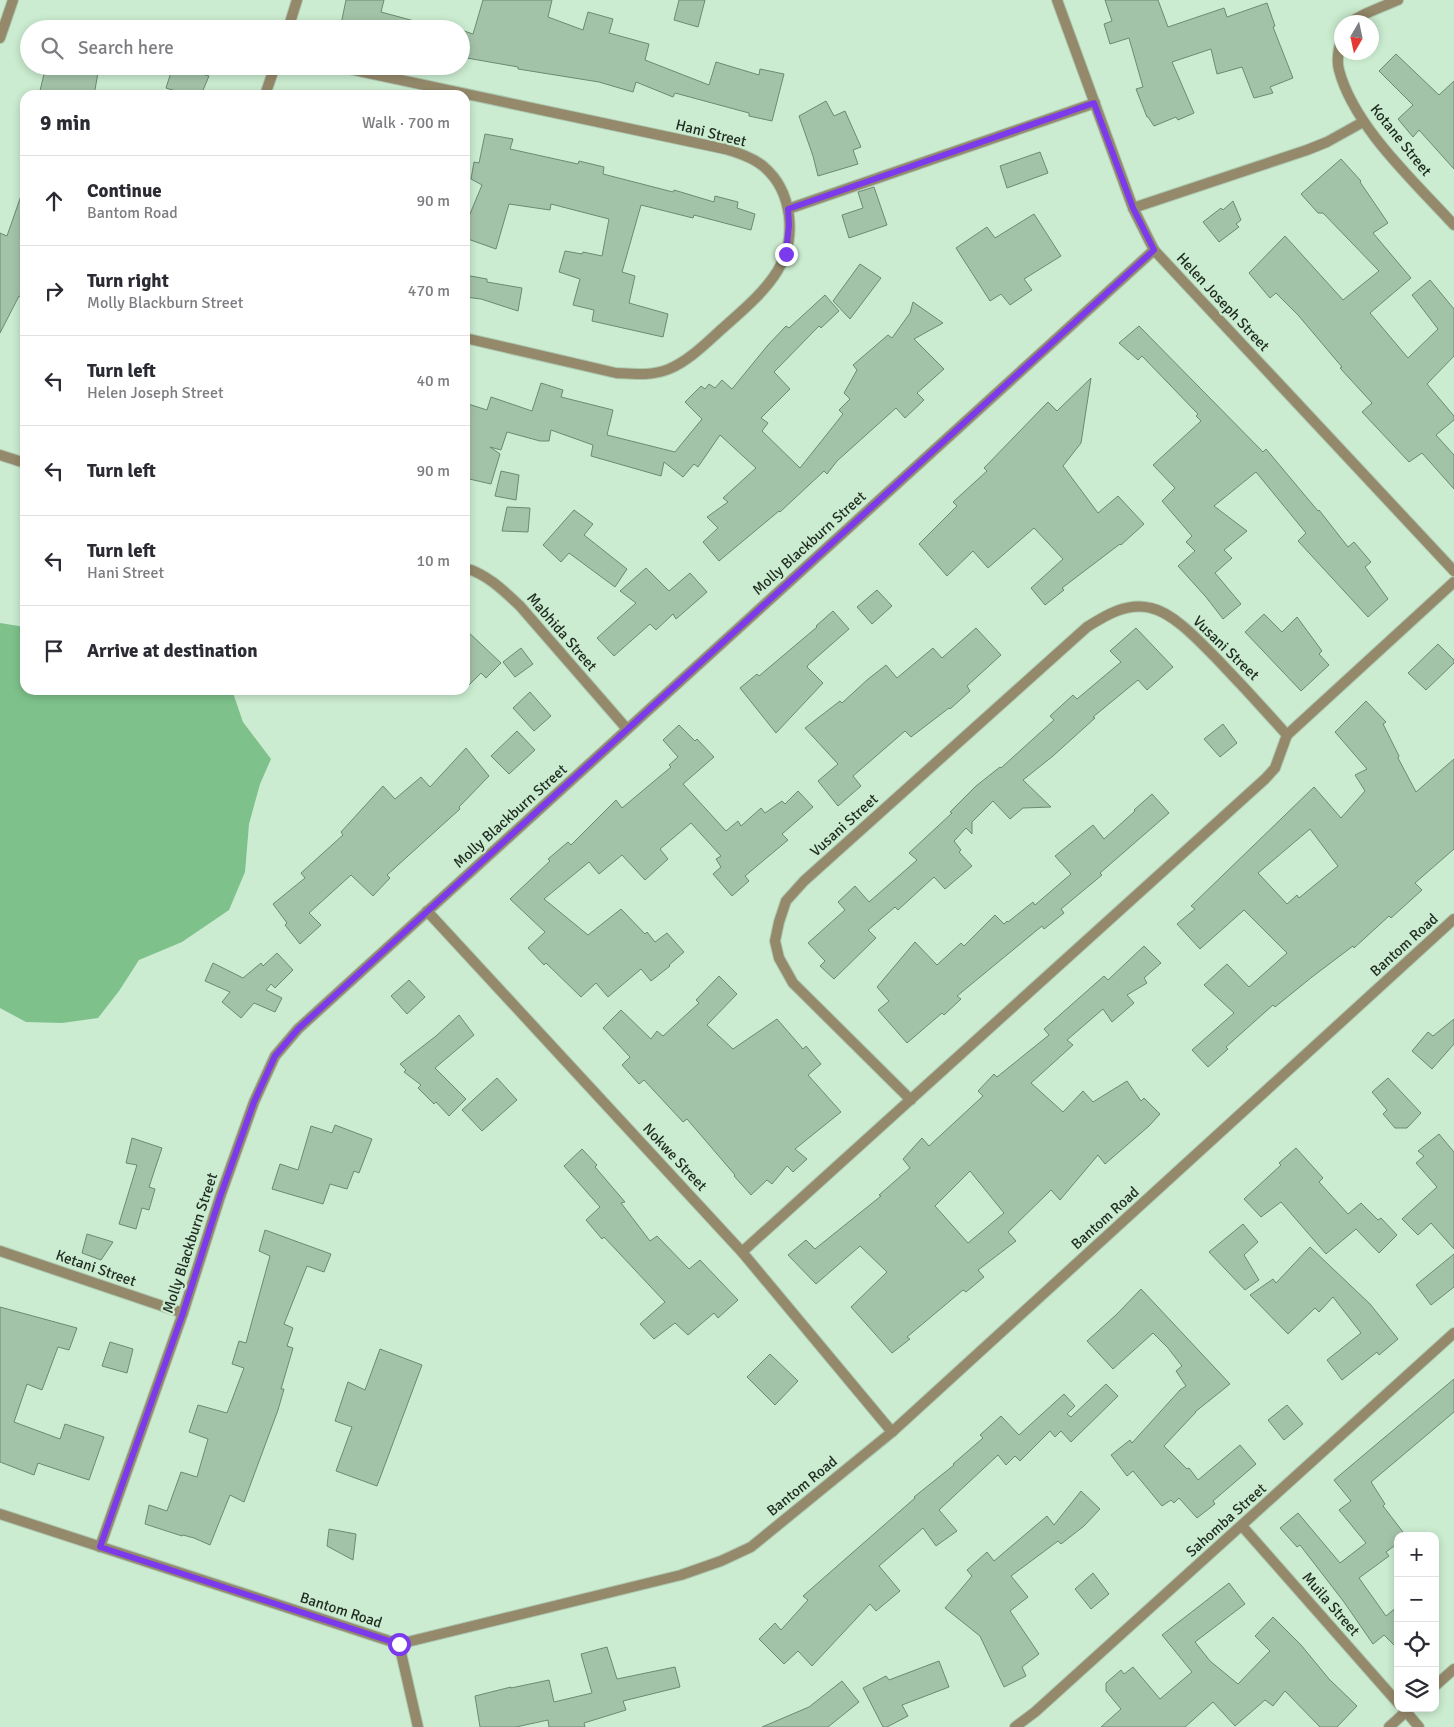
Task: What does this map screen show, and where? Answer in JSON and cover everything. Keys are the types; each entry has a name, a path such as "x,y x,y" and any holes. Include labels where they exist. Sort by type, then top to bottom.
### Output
{"street":[{"path":"0,38 13,0"},
{"path":"291,20 297,0"},
{"name":"Helen Joseph Street","path":"1057,0 1133,208 1154,250 1454,571"},
{"path":"1361,15 1398,0"},
{"name":"Kotane Street","path":"1338,60 1339,70 1352,102 1363,122 1386,151 1454,225"},
{"path":"267,90 272,75"},
{"name":"Hani Street","path":"377,75 448,90"},
{"name":"Hani Street","path":"470,95 725,149 745,156 762,165 773,176 781,189 788,209 789,225 786,254 766,287 690,358 668,369 637,375 616,373 470,339"},
{"path":"788,209 1094,103"},
{"path":"1133,208 1307,150 1327,142 1363,122"},
{"name":"Molly Blackburn Street","path":"100,1547 183,1313 220,1197 254,1102 275,1056 298,1029 1154,250"},
{"path":"0,455 20,462"},
{"name":"Mabhida Street","path":"470,570 486,577 520,606 627,729"},
{"path":"742,1252 1265,779 1275,768 1287,734 1454,582"},
{"name":"Vusani Street","path":"911,1100 793,983 779,958 775,941 779,922 786,901 804,881 1088,627 1108,613 1129,607 1151,608 1173,618 1195,637 1287,734"},
{"name":"Nokwe Street","path":"427,911 742,1252 892,1432"},
{"name":"Bantom Road","path":"0,1514 399,1644 681,1575 721,1561 751,1547 892,1432 1454,919"},
{"name":"Ketani Street","path":"0,1251 183,1313"},
{"name":"Sahomba Street","path":"1015,1727 1035,1712 1454,1333"},
{"name":"Muila Street","path":"1242,1526 1394,1698"},
{"path":"399,1644 418,1727"},
{"path":"1439,1682 1454,1669"},
{"path":"1389,1727 1403,1712"},
{"path":"1408,1712 1420,1727"}],"shaded area":[{"path":"0,623 20,626 20,695 234,695 243,722 271,759 260,784 249,824 245,872 229,910 182,942 139,960 119,991 98,1018 62,1023 26,1022 0,1008"}],"building":[{"path":"346,0 384,0 381,12 411,20 342,20"},
{"path":"483,0 552,0 548,17 583,30 588,12 613,19 609,33 649,44 645,60 709,85 716,62 759,75 760,69 784,74 772,121 749,116 749,113 675,93 673,97 636,82 633,92 599,82 518,69 518,67 470,59 470,33 473,34"},
{"path":"679,0 705,0 698,27 674,20"},
{"path":"1105,0 1158,0 1168,27 1224,8 1227,17 1267,3 1275,26 1273,27 1293,78 1270,87 1273,93 1254,98 1242,67 1217,74 1211,49 1172,62 1194,113 1178,120 1176,117 1154,126 1147,117 1136,89 1143,87 1129,38 1110,44 1104,24 1112,21"},
{"path":"1396,54 1439,95 1454,81 1454,169 1419,130 1413,137 1398,119 1413,105 1379,71"},
{"path":"44,75 98,75 95,90 40,90"},
{"path":"170,75 209,76 203,90 172,90 166,88"},
{"path":"826,101 834,116 845,111 861,147 853,150 858,164 818,176 799,116"},
{"path":"485,134 513,139 510,149 578,164 579,161 604,167 603,174 673,192 674,190 714,202 715,196 738,202 737,208 755,214 751,230 694,215 693,218 641,205 622,272 635,276 629,303 668,314 663,337 592,321 594,310 573,305 580,279 559,272 565,251 602,256 609,219 551,204 550,210 509,204 496,249 470,240 470,214 482,185 471,179 474,162 479,163"},
{"path":"1040,152 1048,173 1007,188 1000,166"},
{"path":"1341,159 1361,181 1388,223 1373,233 1411,278 1370,313 1408,358 1438,329 1412,295 1430,280 1454,309 1454,356 1427,384 1454,416 1454,420 1436,435 1454,455 1454,489 1422,453 1409,462 1362,412 1372,403 1340,368 1342,367 1298,315 1276,293 1270,298 1249,273 1285,236 1343,300 1379,271 1323,213 1318,213 1301,194"},
{"path":"874,187 887,225 849,238 842,215 863,208 858,192"},
{"path":"20,199 20,296 0,333 0,233 7,236"},
{"path":"1233,201 1241,220 1236,224 1239,227 1219,242 1203,222 1221,208 1223,210"},
{"path":"1034,214 1061,256 1024,279 1032,290 1010,305 1001,294 990,301 956,248 987,227 995,238"},
{"path":"860,264 881,278 850,319 833,301"},
{"path":"470,276 487,279 487,282 522,288 518,311 481,299 470,298"},
{"path":"825,295 839,311 821,328 819,326 774,372 790,389 761,418 768,423 762,431 800,468 843,414 839,410 850,399 844,393 857,370 853,365 888,335 892,338 910,313 913,302 943,323 914,339 944,369 917,393 924,400 905,418 896,408 837,461 827,474 824,471 780,512 719,561 703,542 718,528 707,517 728,502 723,498 756,468 720,435 698,467 694,464 683,477 664,462 661,476 591,456 593,445 551,430 549,441 540,441 507,432 501,450 490,447 500,454 491,484 470,479 470,405 487,410 491,397 532,411 541,383 563,390 561,397 613,410 607,435 675,452 702,419 685,402 701,386 705,389 709,384 715,388 722,380 732,389 768,345 786,326 789,328"},
{"path":"1139,326 1263,452 1266,449 1319,510 1348,547 1354,542 1371,562 1365,567 1388,599 1368,617 1298,541 1306,533 1256,472 1214,506 1247,531 1224,550 1232,558 1215,573 1241,604 1223,619 1178,566 1195,551 1186,542 1192,536 1162,501 1175,488 1153,465 1201,421 1196,416 1198,414 1142,356 1138,360 1119,343"},
{"path":"1091,378 1081,443 1063,466 1098,513 1118,496 1144,524 1121,545 1062,588 1064,590 1045,605 1031,588 1063,559 1034,528 988,568 973,551 947,576 919,544 957,506 953,502 987,471 984,468 1048,402 1057,411"},
{"path":"501,471 519,475 516,500 495,496"},
{"path":"507,507 530,508 528,532 502,531"},
{"path":"574,510 593,524 584,535 627,569 615,587 569,553 561,562 543,545"},
{"path":"646,568 669,591 690,573 707,592 676,619 673,614 656,630 650,624 614,656 597,638 636,603 620,591"},
{"path":"877,590 892,606 872,624 857,607"},
{"path":"833,611 849,629 808,665 807,667 823,683 776,733 740,688 757,674 759,676"},
{"path":"1264,614 1282,632 1297,617 1322,651 1319,654 1329,665 1301,691 1245,632"},
{"path":"976,628 1001,655 967,686 970,691 950,709 911,737 905,731 853,776 861,786 838,806 818,781 838,764 805,728 840,701 842,703 886,665 897,678 933,648 942,658"},
{"path":"1136,628 1173,667 1147,690 1138,680 1093,717 1095,718 1023,780 1051,807 1023,808 1010,819 993,801 972,822 972,834 966,828 954,841 961,850 959,852 972,866 945,889 934,877 898,910 895,907 868,930 876,938 834,979 820,966 825,961 808,943 845,910 838,902 855,886 869,902 917,860 909,853 952,813 950,812 976,786 1001,768 1054,720 1050,716 1073,695 1077,699 1121,662 1110,651"},
{"path":"470,634 501,663 486,678 481,673 470,684"},
{"path":"1438,644 1454,660 1454,663 1426,690 1408,673"},
{"path":"521,648 533,664 515,677 503,662"},
{"path":"530,692 551,716 534,731 513,708"},
{"path":"1366,701 1386,722 1383,724 1416,792 1454,759 1454,849 1415,883 1422,890 1391,918 1389,916 1354,948 1353,946 1275,1007 1273,1005 1226,1047 1228,1049 1208,1067 1192,1050 1234,1013 1204,985 1227,964 1249,987 1287,953 1244,910 1200,949 1177,924 1195,909 1191,906 1314,787 1341,818 1365,791 1355,775 1367,769 1335,732","holes":["1310,829 1338,866 1299,898 1297,895 1287,904 1258,873"]},
{"path":"1223,724 1237,743 1220,757 1204,739"},
{"path":"679,725 695,741 697,739 714,757 683,784 726,831 738,821 741,826 761,808 765,813 782,801 785,804 798,791 813,807 782,834 788,840 745,876 749,881 732,896 713,874 721,867 716,859 721,856 691,823 660,849 668,859 645,880 622,855 599,874 589,862 544,899 588,935 621,909 645,934 647,932 655,942 667,933 684,952 651,981 641,969 608,997 596,983 581,997 546,963 544,965 528,948 545,932 510,899 550,861 548,859 568,842 571,845 616,800 622,808 671,767 669,765 678,757 663,740"},
{"path":"517,731 535,750 509,774 491,756"},
{"path":"466,748 489,776 459,807 460,809 387,875 390,878 373,896 351,875 309,913 321,925 300,944 285,925 287,923 273,904 305,878 301,873 343,835 341,832 383,786 395,799 421,777 430,787"},
{"path":"1152,794 1169,813 1100,873 1102,875 1061,909 1064,913 1044,929 1042,926 957,996 961,999 944,1015 942,1013 907,1043 878,1010 889,1001 877,987 915,942 937,965 961,943 964,946 995,915 1004,924 1008,922 1033,902 1035,905 1071,874 1055,856 1093,825 1104,839"},
{"path":"1144,946 1161,963 1144,978 1147,983 1127,995 1134,1003 1112,1022 1103,1009 1067,1040 1073,1045 1031,1083 1063,1112 1083,1091 1093,1102 1127,1081 1141,1101 1144,1098 1160,1114 1105,1164 1098,1155 1060,1200 1051,1190 1008,1232 1016,1241 978,1270 984,1277 966,1292 963,1290 907,1337 910,1339 892,1353 851,1307 887,1272 860,1246 816,1284 788,1255 806,1240 815,1249 881,1196 879,1195 910,1168 903,1159 922,1138 929,1146 983,1096 978,1091 994,1074 997,1077 1049,1035 1044,1029 1104,976 1108,980","holes":["970,1171 1004,1213 968,1243 935,1206"]},
{"path":"277,953 293,970 275,988 271,984 266,990 282,998 275,1012 254,1003 241,1018 222,1002 230,992 205,981 213,963 243,978 261,963 263,966"},
{"path":"719,976 737,994 707,1025 733,1049 777,1019 803,1049 806,1046 821,1064 808,1075 841,1112 795,1149 807,1159 793,1172 787,1166 772,1184 767,1180 751,1195 687,1119 683,1122 644,1080 639,1084 622,1065 630,1057 603,1028 621,1010 651,1039 657,1031 663,1036 699,1003 696,1000"},
{"path":"409,980 425,997 407,1014 391,996"},
{"path":"459,1015 474,1035 435,1068 466,1099 449,1116 436,1102 434,1104 418,1088 421,1085 404,1072 406,1070 400,1064"},
{"path":"1454,1019 1454,1044 1432,1069 1412,1051 1428,1032 1433,1036"},
{"path":"497,1078 517,1100 482,1131 462,1110"},
{"path":"1388,1078 1421,1113 1407,1128 1395,1128 1383,1114 1387,1110 1372,1092"},
{"path":"335,1125 372,1139 359,1173 354,1171 347,1189 330,1184 323,1204 272,1189 280,1164 298,1170 311,1126 332,1133"},
{"path":"1439,1134 1454,1152 1454,1249 1431,1223 1418,1235 1402,1219 1437,1187 1416,1163 1424,1156 1418,1151"},
{"path":"132,1138 162,1148 149,1187 155,1189 149,1210 142,1208 136,1229 119,1224 137,1165 126,1163"},
{"path":"1296,1148 1323,1178 1319,1182 1348,1214 1361,1203 1378,1220 1381,1218 1397,1235 1379,1253 1356,1229 1326,1254 1281,1202 1261,1217 1244,1199 1281,1165 1279,1163"},
{"path":"582,1149 597,1165 595,1167 625,1202 621,1203 650,1241 657,1236 689,1269 700,1260 738,1300 718,1318 714,1313 688,1335 675,1323 654,1339 640,1324 665,1302 604,1237 602,1239 586,1220 600,1207 564,1166"},
{"path":"1243,1224 1258,1242 1244,1255 1259,1280 1245,1290 1209,1252"},
{"path":"265,1230 331,1254 324,1272 307,1266 284,1324 293,1328 287,1346 293,1348 281,1389 284,1389 278,1410 244,1502 230,1495 210,1545 194,1538 145,1524 149,1505 167,1511 181,1472 197,1477 208,1439 189,1432 198,1405 227,1413 244,1368 232,1364 239,1341 246,1343 270,1256 259,1251"},
{"path":"87,1234 113,1242 101,1260 82,1253"},
{"path":"1310,1247 1370,1304 1398,1339 1379,1355 1377,1352 1342,1380 1327,1360 1361,1333 1333,1297 1319,1312 1315,1308 1288,1334 1250,1295 1273,1279 1276,1283"},
{"path":"1454,1254 1454,1287 1431,1305 1416,1285"},
{"path":"1141,1289 1230,1384 1195,1412 1164,1446 1187,1469 1189,1468 1198,1480 1240,1445 1256,1464 1213,1501 1215,1504 1197,1518 1179,1498 1174,1503 1171,1500 1162,1506 1133,1471 1127,1476 1111,1455 1130,1440 1132,1443 1180,1390 1186,1386 1176,1371 1182,1366 1153,1333 1113,1369 1087,1341"},
{"path":"0,1307 77,1328 69,1350 58,1347 42,1390 27,1384 14,1422 60,1439 65,1424 104,1437 89,1480 38,1463 34,1475 0,1462"},
{"path":"110,1342 133,1349 127,1373 102,1366"},
{"path":"380,1349 422,1365 377,1486 336,1471 352,1427 335,1421 348,1382 365,1390"},
{"path":"770,1354 798,1381 775,1405 747,1377"},
{"path":"1454,1379 1454,1412 1371,1482 1385,1504 1383,1506 1403,1532 1394,1532 1394,1546 1386,1552 1389,1556 1359,1578 1386,1616 1394,1609 1394,1645 1384,1635 1373,1644 1344,1602 1300,1545 1297,1547 1280,1528 1298,1513 1340,1563 1366,1543 1339,1510 1351,1501 1334,1480"},
{"path":"1106,1384 1118,1396 1071,1442 1061,1431 1055,1437 1050,1431 1020,1461 1015,1456 1006,1465 998,1455 939,1510 957,1531 936,1546 923,1528 879,1566 900,1591 876,1611 870,1604 812,1666 798,1651 784,1664 759,1639 775,1623 781,1630 808,1600 803,1596 914,1497 954,1465 983,1438 980,1435 1001,1416 1019,1435 1064,1394 1075,1406 1067,1414 1071,1417"},
{"path":"1287,1405 1303,1424 1284,1440 1268,1420"},
{"path":"1081,1491 1100,1509 1084,1526 1061,1544 1058,1541 1011,1576 1028,1597 1010,1611 1039,1654 1022,1667 1026,1676 1004,1687 980,1636 945,1608 972,1576 967,1570 987,1552 994,1561 1047,1516 1054,1525"},
{"path":"329,1529 356,1534 353,1560 327,1546"},
{"path":"1093,1573 1109,1594 1091,1609 1075,1589"},
{"path":"1229,1583 1245,1604 1195,1642 1210,1661 1238,1684 1270,1651 1255,1636 1273,1617 1301,1645 1329,1679 1357,1706 1337,1727 1320,1727 1285,1691 1273,1706 1265,1700 1235,1726 1213,1702 1185,1727 1101,1727 1121,1709 1106,1691 1106,1683 1121,1670 1124,1674 1133,1667 1160,1699 1192,1672 1162,1635"},
{"path":"607,1647 617,1679 675,1667 680,1687 623,1701 626,1710 584,1723 585,1727 549,1727 548,1720 516,1727 480,1727 475,1696 549,1680 554,1702 592,1693 581,1654"},
{"path":"939,1661 949,1687 902,1705 908,1716 887,1727 883,1727 863,1688 886,1676 889,1680"},
{"path":"842,1681 859,1702 828,1727 762,1727 809,1707"}],"route":[{"path":"399,1644 100,1547 183,1313 220,1197 254,1102 275,1056 298,1029 1154,250 1133,208 1094,103 788,209 789,225 786,254"}]}
